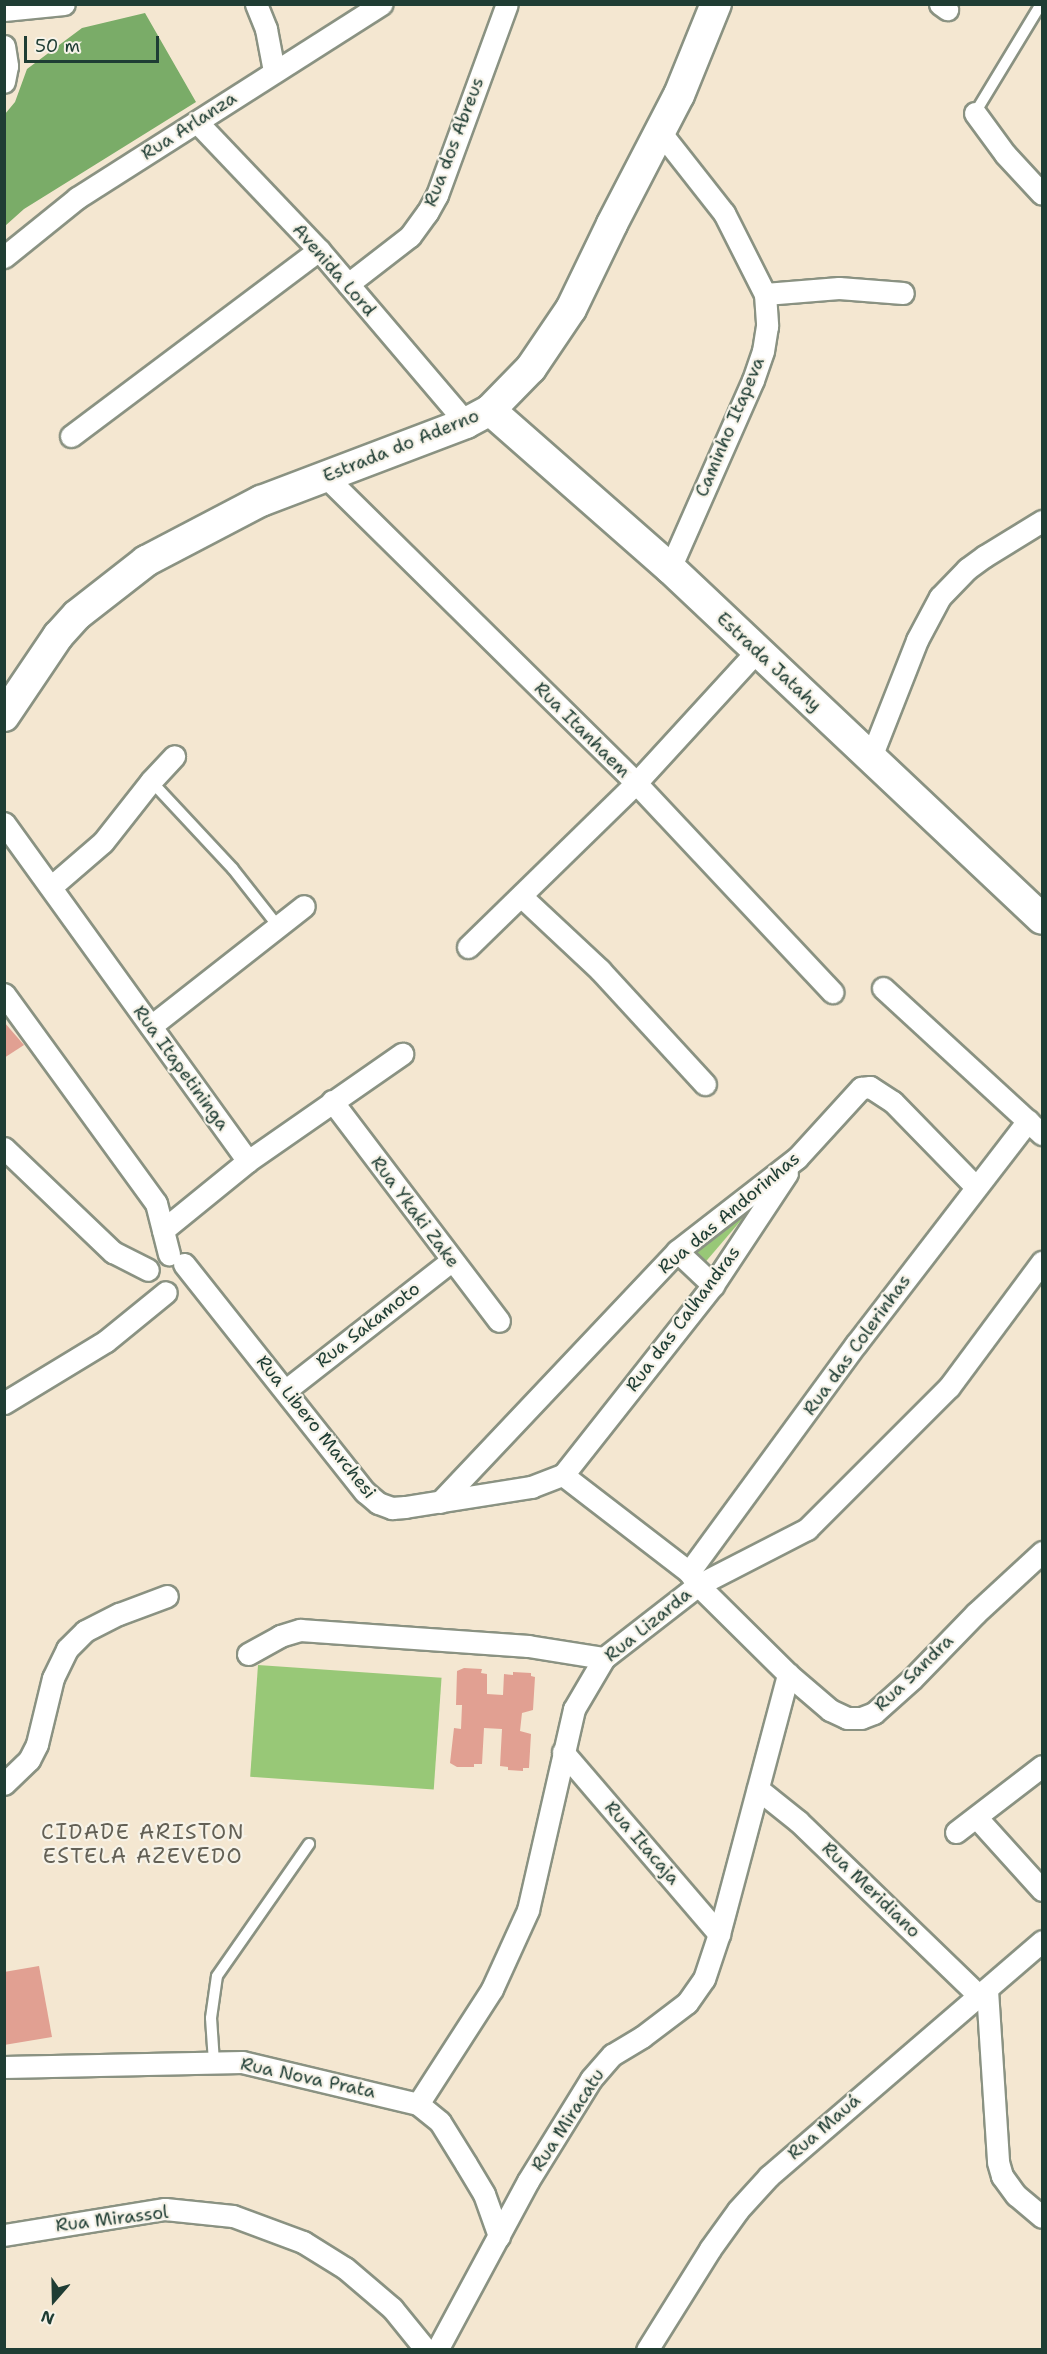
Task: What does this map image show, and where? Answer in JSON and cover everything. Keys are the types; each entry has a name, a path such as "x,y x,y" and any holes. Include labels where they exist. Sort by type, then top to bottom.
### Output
{"main road":[{"name":"Estrada do Aderno","path":"4,716 16,682 77,615 146,561 261,501 478,416 531,368 571,309 612,224 661,133 716,4"},
{"name":"Estrada Jatahy","path":"478,416 670,568 1042,919"}],"street":[{"path":"4,10 64,4"},
{"path":"256,4 266,29 274,71"},
{"name":"Rua Arlanza","path":"4,257 77,198 381,4"},
{"name":"Rua dos Abreus","path":"348,284 410,236 427,213 437,195 507,4"},
{"path":"4,46 7,55 4,81"},
{"path":"975,113 1005,154 1042,194"},
{"name":"Avenida Lord","path":"197,122 319,250 348,284 478,416"},
{"name":"Caminho Itapeva","path":"661,133 724,213 765,294 767,326 763,351 670,568"},
{"path":"71,436 319,250"},
{"path":"765,294 839,288 903,293"},
{"name":"Rua Itanhaem","path":"325,476 636,783 832,992"},
{"path":"871,757 917,640 940,597 967,569 1042,521"},
{"path":"468,947 636,783 757,651"},
{"path":"52,886 103,842 151,781 174,756"},
{"name":"Rua Itapetininga","path":"4,823 52,886 248,1161"},
{"path":"521,897 600,970 705,1084"},
{"path":"152,1026 277,925 304,906"},
{"path":"884,988 1035,1127"},
{"name":"Rua Libero Marchesi","path":"4,994 156,1203 163,1230 177,1259 286,1390 365,1492 378,1503 392,1508 405,1508 531,1487 563,1475"},
{"path":"163,1230 248,1161 402,1054"},
{"name":"Rua das Andorinhas","path":"440,1502 677,1251 797,1158 861,1088 870,1087 893,1102 975,1186"},
{"name":"Rua Ykaki Zake","path":"332,1101 451,1261 499,1321"},
{"name":"Rua das Colerinhas","path":"694,1579 856,1344 975,1186 1035,1127"},
{"path":"4,1148 113,1252 148,1270"},
{"name":"Rua das Calhandras","path":"563,1475 713,1285 797,1158"},
{"path":"677,1251 713,1285"},
{"path":"4,1403 106,1341 165,1292 181,1286 186,1276 177,1259 154,1260 148,1270 148,1276 154,1287 165,1292"},
{"name":"Rua Sakamoto","path":"286,1390 451,1261"},
{"name":"Rua Lizarda","path":"418,2104 492,1989 528,1910 574,1709 604,1658 694,1579 807,1529 949,1387 1042,1262"},
{"path":"563,1475 694,1579"},
{"name":"Rua Sandra","path":"694,1579 788,1674 830,1710 847,1718 861,1718 874,1713 912,1679 976,1613 1042,1552"},
{"path":"4,1784 29,1760 37,1744 53,1678 67,1649 85,1631 118,1614 167,1596"},
{"path":"248,1654 280,1636 300,1630 528,1646 604,1658"},
{"name":"Rua Miracatu","path":"437,2349 499,2236 591,2079 612,2055 642,2037 687,2003 704,1979 720,1934 788,1674"},
{"name":"Rua Itacaja","path":"563,1752 720,1934"},
{"path":"956,1832 1042,1766"},
{"name":"Rua Meridiano","path":"758,1789 806,1829 983,1993"},
{"path":"977,1818 1042,1890"},
{"name":"Rua Mauá","path":"647,2349 710,2249 738,2210 770,2176 879,2079 1042,1941"},
{"path":"983,1993 998,2162 1002,2176 1016,2195 1042,2217"},
{"name":"Rua Nova Prata","path":"4,2067 242,2062 418,2104 440,2122 466,2164 483,2194 499,2236"},
{"name":"Rua Mirassol","path":"4,2235 165,2209 233,2216 303,2242 345,2268 392,2308 426,2349"}],"lane":[{"path":"975,113 1041,4"},
{"path":"151,781 233,868 277,925"},
{"path":"214,2062 211,2018 217,1976 309,1844"}],"green space":[{"path":"145,13 196,102 24,209 5,226 5,114 15,102 27,69 82,28"},
{"path":"790,1163 702,1266 688,1254"},
{"path":"258,1665 442,1678 434,1790 250,1777"}],"building":[{"path":"4,1022 24,1045 4,1058"},
{"path":"464,1668 482,1669 481,1673 487,1674 487,1694 503,1695 504,1674 531,1673 531,1676 535,1677 533,1710 522,1713 520,1731 531,1734 529,1768 523,1768 523,1771 508,1770 508,1767 500,1766 502,1729 484,1728 482,1764 474,1764 474,1767 457,1767 450,1763 454,1728 461,1729 462,1705 456,1705 457,1671"},
{"path":"39,1966 52,2037 4,2045 4,1972"}],"district":[{"name":"CIDADE ARISTON ESTELA AZEVEDO","path":"143,1844"}]}
